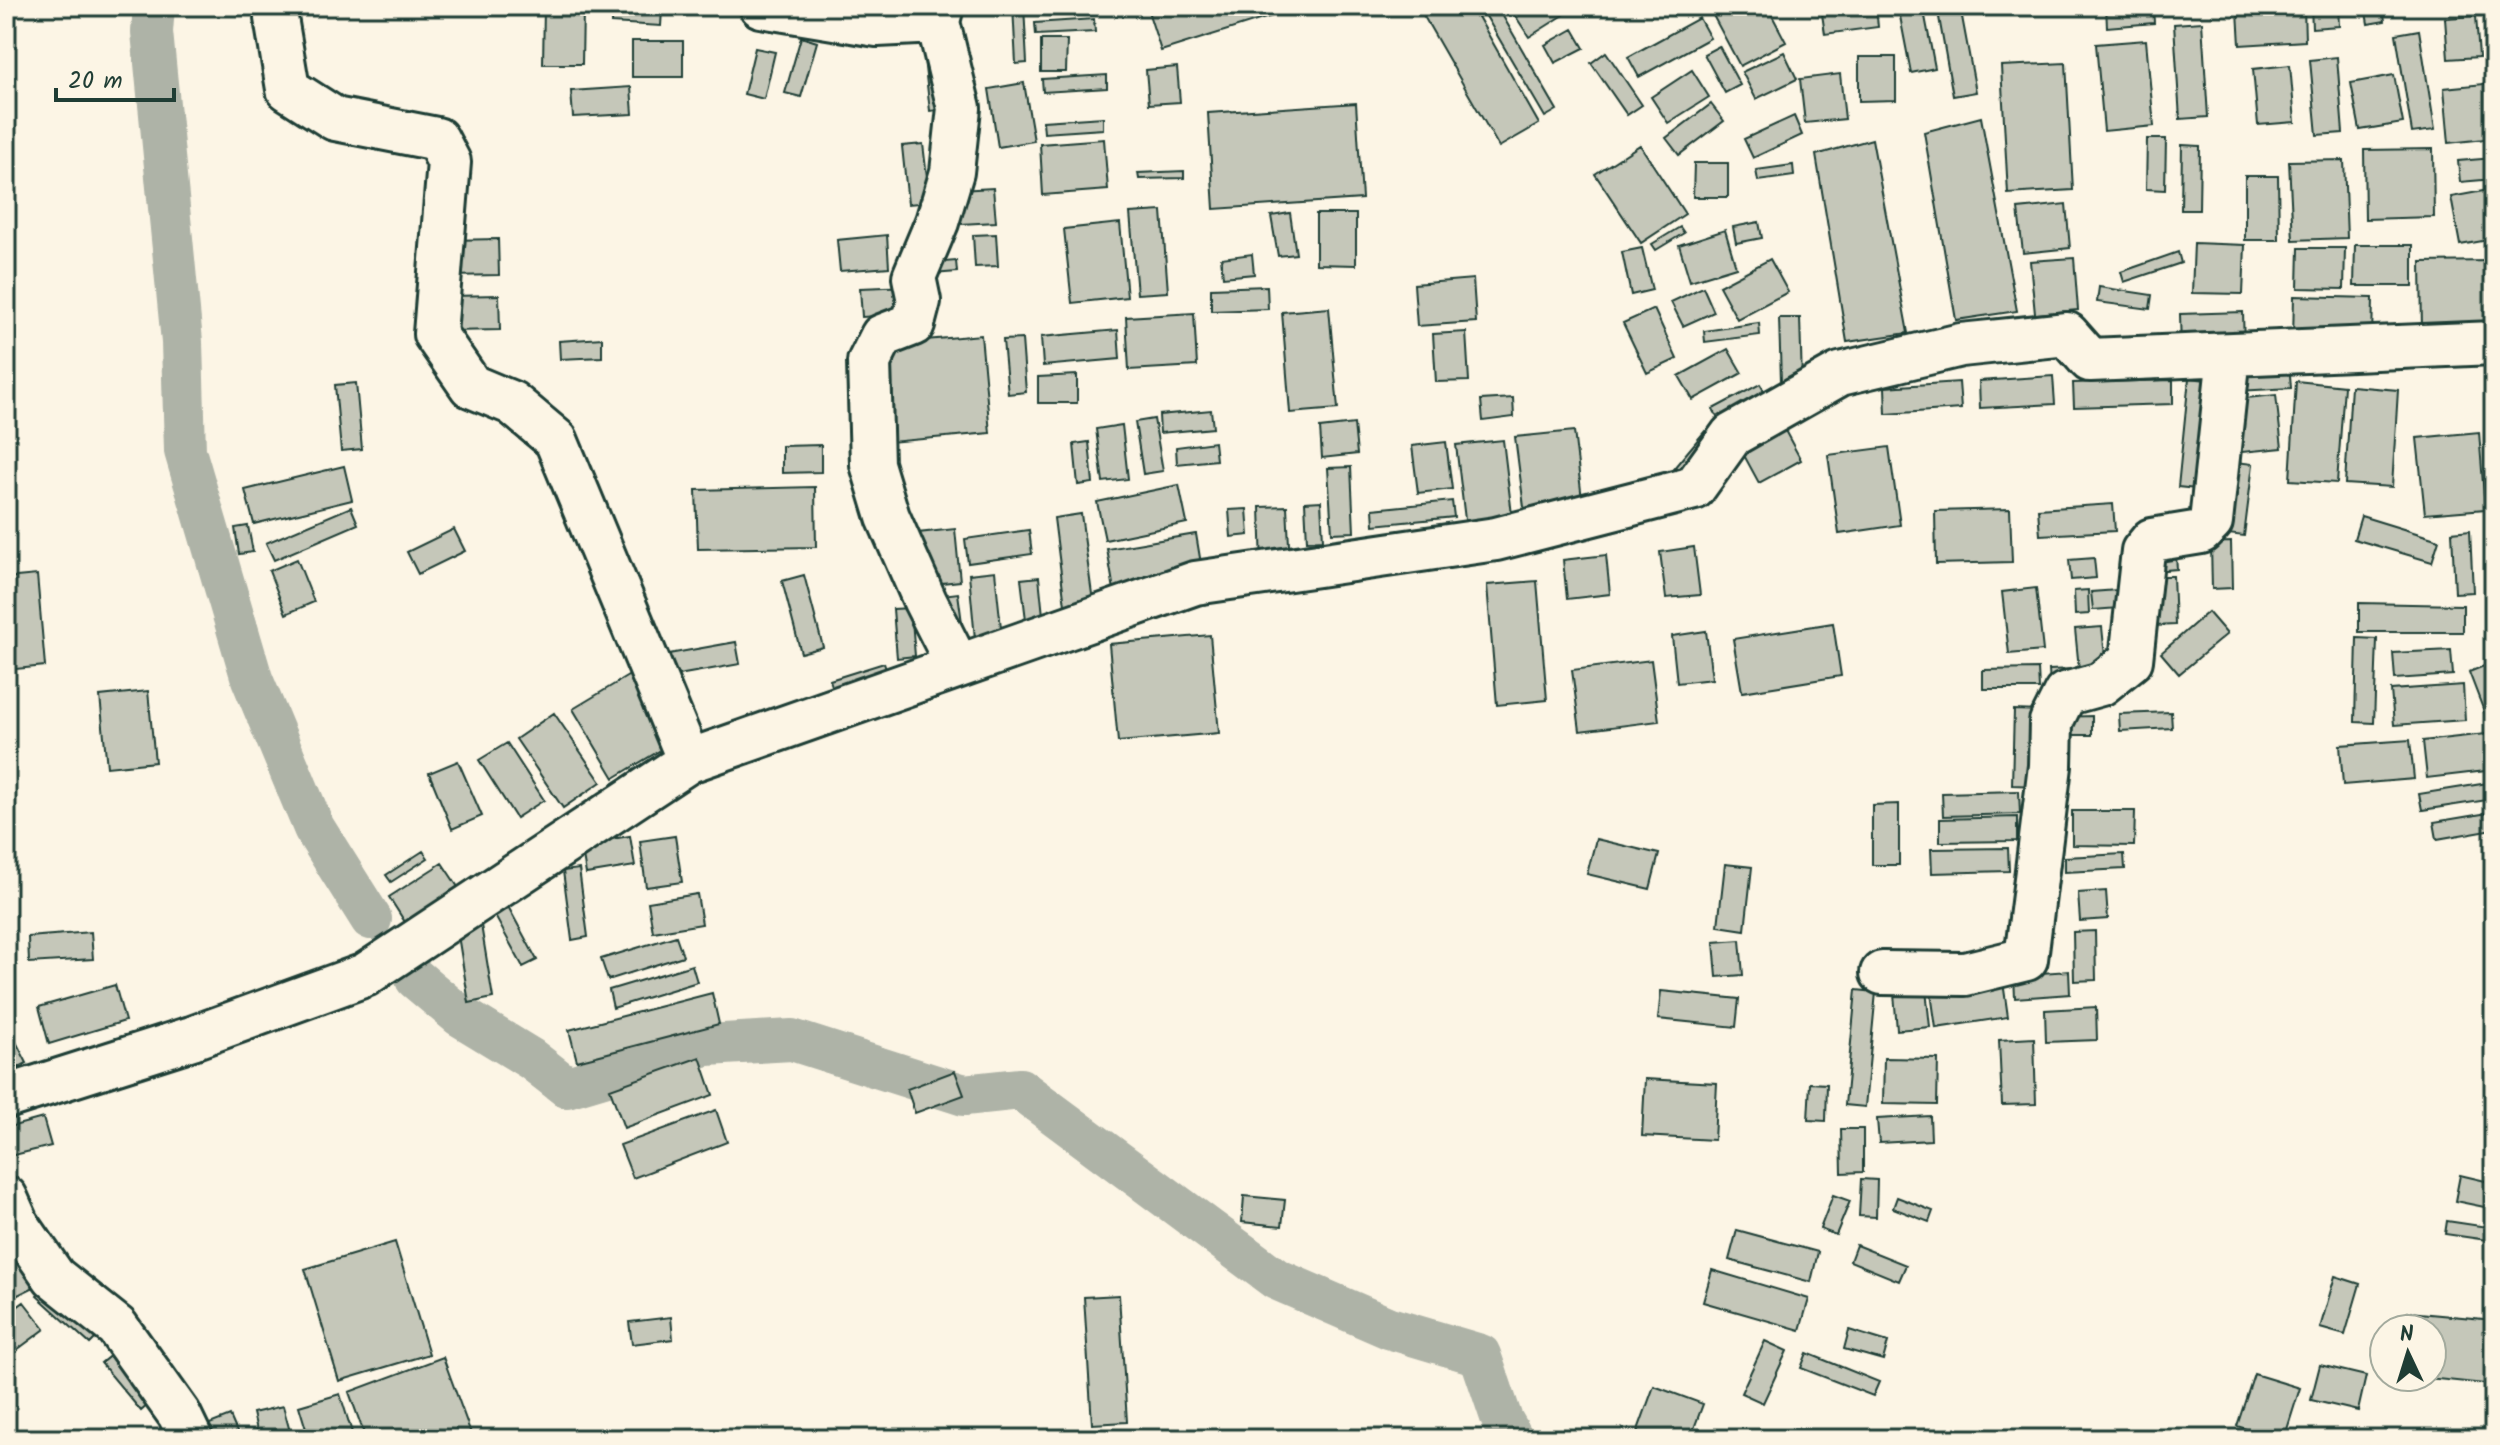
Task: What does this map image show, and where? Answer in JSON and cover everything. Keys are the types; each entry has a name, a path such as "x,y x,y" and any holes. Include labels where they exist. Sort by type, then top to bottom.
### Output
{"street":[{"path":"277,6 276,18 288,89 335,119 437,139 449,162 435,334 471,386 512,403 556,440 689,761"},
{"path":"761,6 877,25 940,14 959,108 952,172 937,222 914,277 919,301 913,324 882,336 869,362 869,376 872,464 888,517 958,666"},
{"path":"6,1097 192,1038 365,975 689,761 1195,583 1496,539 1694,488 1732,435 1840,374 1961,345 2067,334 2090,360 2494,343"},
{"path":"1882,973 1965,974 2026,959 2050,766 2051,722 2065,694 2101,684 2131,660 2143,551 2152,540 2201,532 2211,522 2229,355"},
{"path":"6,1198 18,1225 54,1277 117,1327 179,1414 191,1439"}],"building":[{"path":"959,6 976,6 977,12 959,14"},
{"path":"1013,6 1024,6 1027,63 1016,64"},
{"path":"1164,6 1279,6 1282,13 1161,51 1148,11"},
{"path":"1418,6 1472,6 1539,124 1499,147"},
{"path":"1480,6 1497,6 1557,110 1545,117"},
{"path":"1509,6 1578,6 1529,37"},
{"path":"1708,6 1767,6 1786,42 1740,66"},
{"path":"1898,6 1923,6 1935,68 1911,73"},
{"path":"1937,6 1960,6 1976,92 1953,96"},
{"path":"2106,6 2153,6 2154,23 2107,27"},
{"path":"2311,6 2338,6 2339,26 2312,28"},
{"path":"2365,6 2383,6 2385,21 2368,24"},
{"path":"612,7 662,10 661,26 611,23"},
{"path":"1876,7 1878,27 1825,34 1822,14"},
{"path":"2304,7 2305,41 2240,45 2238,11"},
{"path":"544,8 583,9 582,64 543,64"},
{"path":"2476,16 2479,57 2448,59 2445,18"},
{"path":"1699,18 1710,38 1639,77 1628,57"},
{"path":"1094,19 1095,32 1036,35 1035,23"},
{"path":"2202,22 2208,117 2180,119 2174,24"},
{"path":"1573,29 1584,48 1555,63 1545,45"},
{"path":"2419,30 2435,130 2412,133 2396,34"},
{"path":"801,37 817,42 801,97 785,93"},
{"path":"1041,40 1067,40 1066,72 1041,72"},
{"path":"2146,40 2154,126 2104,131 2096,44"},
{"path":"632,41 683,41 683,77 632,77"},
{"path":"1719,46 1740,85 1725,93 1704,54"},
{"path":"755,48 775,52 764,99 744,94"},
{"path":"923,50 947,109 930,111"},
{"path":"1606,52 1642,105 1627,115 1591,63"},
{"path":"1784,52 1797,79 1756,99 1742,72"},
{"path":"1859,57 1896,57 1896,100 1859,101"},
{"path":"2337,57 2343,133 2317,135 2310,60"},
{"path":"2066,63 2073,190 2008,194 2001,66"},
{"path":"2290,65 2295,122 2258,125 2253,69"},
{"path":"1177,67 1180,102 1149,104 1146,70"},
{"path":"1692,70 1709,97 1668,123 1651,97"},
{"path":"1840,74 1845,119 1805,123 1800,79"},
{"path":"1107,75 1107,88 1043,92 1042,79"},
{"path":"2394,75 2403,123 2360,130 2351,83"},
{"path":"1024,83 1034,141 998,147 989,89"},
{"path":"2494,83 2494,138 2449,143 2444,88"},
{"path":"631,87 633,114 573,117 571,91"},
{"path":"1356,103 1362,199 1214,209 1208,113"},
{"path":"1711,104 1724,121 1679,155 1666,138"},
{"path":"1794,116 1802,135 1753,158 1744,139"},
{"path":"1103,117 1103,129 1044,133 1043,121"},
{"path":"1981,117 2017,311 1956,320 1924,132"},
{"path":"1104,139 1108,190 1043,195 1040,144"},
{"path":"1872,139 1908,333 1847,342 1816,155"},
{"path":"2147,139 2166,139 2165,190 2146,189"},
{"path":"923,144 930,202 908,204 902,146"},
{"path":"1640,145 1685,214 1641,243 1595,174"},
{"path":"2182,145 2200,146 2199,210 2181,210"},
{"path":"2433,149 2434,217 2365,219 2364,150"},
{"path":"2494,158 2494,179 2460,182 2458,161"},
{"path":"2344,160 2347,238 2293,240 2289,161"},
{"path":"1694,163 1728,163 1728,197 1693,197"},
{"path":"1793,165 1794,176 1758,181 1756,170"},
{"path":"1184,171 1184,178 1139,179 1138,173"},
{"path":"2245,176 2278,176 2279,240 2245,240"},
{"path":"993,188 996,222 961,224 959,190"},
{"path":"2494,189 2494,239 2460,245 2451,197"},
{"path":"2066,204 2070,248 2023,253 2018,209"},
{"path":"1162,211 1168,292 1137,294 1130,213"},
{"path":"1290,213 1296,254 1278,256 1271,216"},
{"path":"1316,214 1356,214 1356,265 1316,264"},
{"path":"1759,222 1762,238 1736,243 1733,227"},
{"path":"1120,223 1127,297 1072,303 1064,229"},
{"path":"1680,227 1684,233 1656,250 1652,244"},
{"path":"1725,230 1736,267 1690,281 1679,245"},
{"path":"996,234 998,266 975,267 973,235"},
{"path":"887,235 889,267 840,271 837,240"},
{"path":"498,239 499,275 450,276 449,240"},
{"path":"2194,243 2245,245 2243,294 2192,293"},
{"path":"2355,245 2413,245 2413,286 2354,286"},
{"path":"1642,248 1652,290 1631,295 1622,252"},
{"path":"2299,248 2345,248 2344,289 2298,288"},
{"path":"2178,252 2181,263 2124,282 2121,272"},
{"path":"1252,254 1254,274 1223,277 1221,258"},
{"path":"2074,258 2078,310 2035,314 2030,261"},
{"path":"1770,259 1788,292 1737,319 1719,286"},
{"path":"956,261 957,272 921,275 920,264"},
{"path":"2490,261 2491,329 2422,331 2421,262"},
{"path":"1473,279 1476,322 1417,326 1414,284"},
{"path":"910,286 911,314 862,317 860,288"},
{"path":"1267,286 1268,309 1211,311 1211,288"},
{"path":"1703,287 1714,312 1683,326 1671,302"},
{"path":"2099,287 2152,295 2150,309 2097,302"},
{"path":"499,295 500,330 451,331 450,296"},
{"path":"2294,296 2373,298 2372,340 2293,339"},
{"path":"1329,308 1338,409 1290,413 1282,312"},
{"path":"1654,309 1677,359 1647,373 1623,323"},
{"path":"2243,312 2244,346 2181,349 2180,314"},
{"path":"1194,313 1197,366 1129,370 1126,317"},
{"path":"1779,318 1800,318 1802,381 1781,381"},
{"path":"1759,323 1760,335 1705,342 1704,331"},
{"path":"1118,330 1120,359 1043,366 1041,337"},
{"path":"1466,332 1469,381 1436,382 1433,334"},
{"path":"981,335 990,433 890,442 881,344"},
{"path":"602,338 602,357 560,359 559,341"},
{"path":"1022,339 1026,392 1008,394 1003,340"},
{"path":"1728,349 1742,373 1693,400 1679,376"},
{"path":"2289,362 2291,388 2238,391 2236,366"},
{"path":"1077,375 1077,403 1038,403 1038,377"},
{"path":"2053,376 2055,404 1980,408 1979,381"},
{"path":"2189,378 2216,381 2205,490 2178,487"},
{"path":"2173,380 2173,404 2074,407 2073,383"},
{"path":"2296,381 2344,386 2337,483 2290,480"},
{"path":"1959,382 1961,409 1886,414 1885,387"},
{"path":"356,383 362,449 341,451 335,385"},
{"path":"1760,384 1770,401 1723,427 1713,409"},
{"path":"2351,386 2398,390 2392,487 2345,484"},
{"path":"2276,395 2282,448 2232,453 2226,400"},
{"path":"1513,398 1514,417 1483,421 1481,400"},
{"path":"1211,410 1213,428 1160,433 1159,415"},
{"path":"1154,419 1163,471 1143,474 1135,422"},
{"path":"1354,424 1357,454 1322,458 1320,428"},
{"path":"1122,425 1128,479 1103,482 1096,429"},
{"path":"1782,425 1801,460 1759,483 1740,448"},
{"path":"1574,431 1583,508 1525,515 1515,437"},
{"path":"1705,431 1715,440 1679,483 1669,474"},
{"path":"2479,432 2485,509 2425,514 2417,438"},
{"path":"1503,440 1513,523 1466,528 1456,445"},
{"path":"1089,442 1093,483 1078,485 1074,444"},
{"path":"1214,442 1216,460 1177,464 1176,447"},
{"path":"1446,442 1452,489 1418,493 1412,446"},
{"path":"821,445 821,472 782,473 782,446"},
{"path":"1889,447 1900,525 1839,534 1828,455"},
{"path":"2228,461 2253,464 2244,536 2219,533"},
{"path":"344,466 352,500 254,524 245,490"},
{"path":"1351,467 1354,532 1332,533 1328,468"},
{"path":"1179,485 1187,523 1105,540 1097,502"},
{"path":"815,487 816,547 698,549 696,490"},
{"path":"1321,501 1323,540 1307,541 1305,502"},
{"path":"1452,501 1454,517 1374,525 1373,509"},
{"path":"2113,504 2115,531 2040,535 2038,509"},
{"path":"1287,506 1290,565 1262,566 1260,507"},
{"path":"351,507 358,524 274,560 266,543"},
{"path":"1247,509 1249,535 1231,537 1229,510"},
{"path":"2010,509 2012,562 1936,564 1935,511"},
{"path":"1081,514 1094,609 1066,613 1054,518"},
{"path":"2361,516 2439,540 2432,562 2354,539"},
{"path":"248,526 253,552 239,554 235,528"},
{"path":"454,529 465,551 418,574 407,552"},
{"path":"955,529 960,581 923,585 918,533"},
{"path":"1029,530 1032,554 968,563 965,539"},
{"path":"2470,530 2473,592 2455,593 2452,532"},
{"path":"1196,534 1203,576 1114,590 1107,549"},
{"path":"2231,542 2232,588 2212,589 2211,543"},
{"path":"2175,543 2177,569 2152,571"},
{"path":"1694,547 1700,595 1666,598 1660,552"},
{"path":"1606,555 1610,594 1567,599 1563,560"},
{"path":"2094,558 2096,578 2071,580 2069,560"},
{"path":"297,559 314,602 286,614 269,571"},
{"path":"995,571 1003,647 976,650 969,574"},
{"path":"37,575 45,666 6,670 6,578"},
{"path":"804,575 823,647 801,653 782,581"},
{"path":"2153,576 2173,576 2175,625 2155,626"},
{"path":"1039,577 1044,625 1027,628 1021,579"},
{"path":"1537,581 1547,700 1497,705 1487,585"},
{"path":"2036,588 2043,651 2009,654 2002,592"},
{"path":"2131,589 2132,607 2093,610 2091,592"},
{"path":"2088,590 2089,614 2075,615 2074,591"},
{"path":"958,593 964,638 942,595"},
{"path":"2359,603 2463,605 2463,632 2359,632"},
{"path":"911,608 915,656 897,658 893,609"},
{"path":"2208,612 2227,634 2179,674 2161,653"},
{"path":"1833,623 1841,676 1742,692 1733,639"},
{"path":"2102,627 2106,666 2079,669 2075,629"},
{"path":"1706,631 1712,679 1677,683 1672,636"},
{"path":"1210,635 1219,733 1118,742 1109,644"},
{"path":"2357,638 2377,639 2374,723 2355,722"},
{"path":"736,642 740,664 667,677 663,655"},
{"path":"2451,650 2453,675 2395,679 2393,653"},
{"path":"1651,660 1659,721 1580,731 1572,670"},
{"path":"2494,662 2494,717 2487,719 2469,672"},
{"path":"884,663 888,676 835,694 830,680"},
{"path":"2038,669 2039,689 1983,689 1983,670"},
{"path":"2073,669 2074,683 2050,684 2049,670"},
{"path":"633,673 674,742 614,778 573,709"},
{"path":"2463,685 2465,720 2394,725 2391,690"},
{"path":"148,691 155,762 107,767 100,696"},
{"path":"2014,710 2040,711 2039,786 2012,785"},
{"path":"2171,712 2172,728 2120,731 2119,714"},
{"path":"554,713 601,782 563,808 516,739"},
{"path":"2092,716 2092,735 2062,735 2061,717"},
{"path":"2494,733 2494,770 2427,778 2423,741"},
{"path":"2410,740 2414,779 2343,785 2340,745"},
{"path":"507,743 544,800 516,818 479,760"},
{"path":"458,761 482,816 452,829 429,773"},
{"path":"2494,782 2494,799 2422,810 2419,794"},
{"path":"2019,791 2020,814 1943,816 1942,793"},
{"path":"1899,804 1899,865 1872,865 1872,805"},
{"path":"2072,811 2135,811 2134,846 2072,845"},
{"path":"2494,812 2494,829 2437,839 2434,822"},
{"path":"2017,817 2017,841 1940,842 1940,819"},
{"path":"630,836 635,866 586,874 581,844"},
{"path":"675,836 682,882 646,887 640,841"},
{"path":"1596,839 1659,854 1650,889 1587,874"},
{"path":"2008,848 2009,871 1932,873 1931,849"},
{"path":"423,851 428,858 391,882 386,875"},
{"path":"2124,854 2125,869 2065,872 2065,857"},
{"path":"442,863 458,887 405,922 389,897"},
{"path":"1725,864 1752,867 1745,930 1718,926"},
{"path":"579,869 588,937 572,940 563,871"},
{"path":"2106,891 2108,919 2080,921 2078,893"},
{"path":"697,894 702,924 653,932 648,902"},
{"path":"504,899 537,960 523,967 490,907"},
{"path":"481,925 493,998 469,1003 457,929"},
{"path":"2095,931 2096,980 2074,981 2073,932"},
{"path":"91,932 93,959 29,963 28,937"},
{"path":"676,936 683,956 608,980 601,959"},
{"path":"1740,940 1743,975 1717,977 1714,942"},
{"path":"692,965 697,982 613,1008 609,990"},
{"path":"2069,971 2070,994 2015,998 2014,975"},
{"path":"2003,982 2008,1017 1936,1028 1931,993"},
{"path":"115,985 125,1021 49,1044 39,1007"},
{"path":"1856,990 1876,992 1865,1107 1845,1105"},
{"path":"1926,990 1930,1027 1897,1030 1894,993"},
{"path":"1661,991 1739,999 1736,1027 1658,1019"},
{"path":"712,993 719,1024 577,1061 569,1030"},
{"path":"2096,1007 2097,1040 2046,1042 2045,1010"},
{"path":"11,1032 27,1063 6,1074 6,1035"},
{"path":"2034,1038 2036,1104 2002,1105 1999,1040"},
{"path":"700,1057 713,1095 624,1128 610,1089"},
{"path":"1884,1058 1938,1059 1937,1105 1883,1104"},
{"path":"955,1071 964,1095 915,1113 907,1089"},
{"path":"1645,1079 1717,1083 1714,1140 1642,1136"},
{"path":"1810,1083 1827,1084 1826,1121 1808,1120"},
{"path":"716,1110 727,1142 633,1178 620,1145"},
{"path":"1930,1116 1931,1140 1879,1143 1877,1119"},
{"path":"43,1118 51,1146 6,1157 6,1128"},
{"path":"1841,1129 1863,1129 1863,1172 1842,1173"},
{"path":"2460,1175 2494,1183 2494,1209 2455,1201"},
{"path":"1861,1179 1877,1180 1876,1217 1859,1216"},
{"path":"1833,1195 1850,1201 1836,1235 1820,1229"},
{"path":"1244,1196 1285,1200 1282,1226 1242,1222"},
{"path":"1897,1197 1933,1211 1929,1222 1893,1208"},
{"path":"2447,1221 2494,1228 2494,1241 2445,1234"},
{"path":"6,1222 40,1284 6,1301"},
{"path":"1737,1230 1818,1252 1811,1282 1729,1260"},
{"path":"395,1242 429,1354 339,1381 305,1269"},
{"path":"1856,1245 1906,1265 1899,1281 1850,1261"},
{"path":"1712,1270 1809,1299 1800,1330 1703,1302"},
{"path":"2335,1276 2360,1284 2345,1335 2320,1328"},
{"path":"48,1284 102,1332 90,1344 37,1296"},
{"path":"1119,1295 1127,1422 1092,1424 1084,1297"},
{"path":"24,1302 45,1329 6,1358 6,1315"},
{"path":"2448,1316 2494,1320 2494,1385 2448,1380"},
{"path":"671,1317 673,1339 632,1344 629,1322"},
{"path":"1849,1330 1888,1342 1883,1360 1844,1349"},
{"path":"1765,1341 1787,1351 1763,1403 1741,1393"},
{"path":"117,1350 157,1397 141,1411 101,1363"},
{"path":"1807,1353 1879,1382 1873,1396 1801,1368"},
{"path":"443,1357 473,1439 366,1439 349,1392"},
{"path":"2320,1365 2366,1376 2358,1411 2311,1400"},
{"path":"2254,1374 2300,1388 2284,1439 2237,1426"},
{"path":"1654,1386 1703,1404 1690,1439 1653,1439 1637,1433"},
{"path":"340,1394 354,1439 309,1439 299,1406"},
{"path":"283,1406 292,1439 259,1439 253,1413"},
{"path":"230,1416 240,1439 212,1439 207,1425"}],"waterway":[{"path":"154,6 152,32 182,342 185,451 252,679 314,828 371,919"},
{"path":"416,979 459,1015 531,1059 567,1087 707,1045 792,1040 964,1095 1020,1089 1276,1279 1389,1328 1480,1355 1502,1420 1513,1439"}]}
